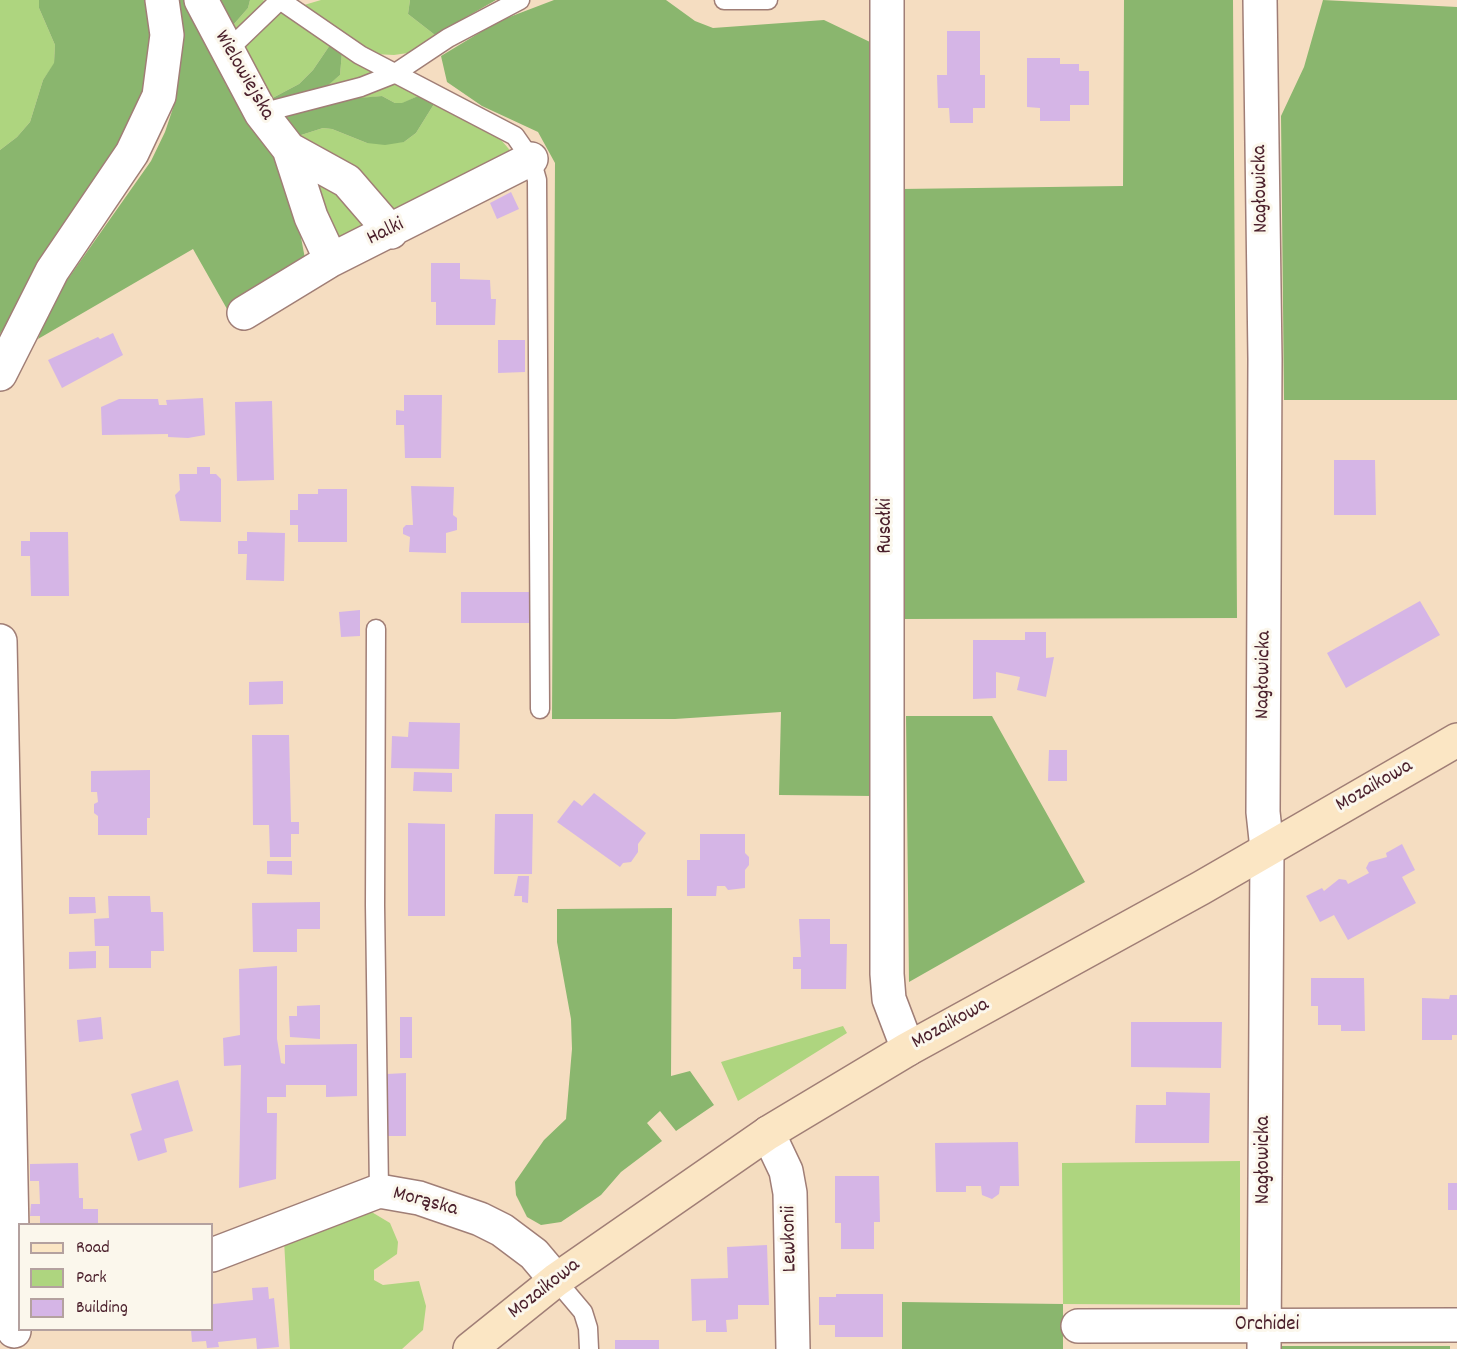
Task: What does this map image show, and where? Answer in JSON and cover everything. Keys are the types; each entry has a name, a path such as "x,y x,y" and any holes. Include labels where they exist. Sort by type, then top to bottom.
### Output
{"street":[{"path":"0,374 52,271 132,153 159,96 167,35 162,0"},
{"name":"Wielowiejska","path":"201,0 261,113 289,149 311,217 331,260"},
{"name":"Rusałki","path":"887,0 886,974 889,999 908,1049"},
{"name":"Nagłowicka","path":"1260,0 1265,417 1263,813 1267,849 1264,1337"},
{"name":"Wielowiejska","path":"289,149 347,181 391,232"},
{"name":"Halki","path":"244,313 331,260 391,232 531,159"},
{"path":"0,641 11,1332"},
{"name":"Mozaikowa","path":"470,1349 556,1280 768,1133 908,1049 1457,740"},
{"name":"Lewkonii","path":"768,1133 782,1159 790,1193 793,1349"},
{"name":"Morąska","path":"213,1256 379,1191 418,1198 487,1222 521,1243 556,1280"},
{"name":"Orchidei","path":"1078,1326 1264,1337 1457,1325"}],"lane":[{"path":"227,51 280,0 360,55 515,136 531,159 537,180 540,709"},
{"path":"261,113 361,87 394,74 448,38 520,0"},
{"path":"724,0 768,0"},
{"path":"376,629 375,905 379,1191"},
{"path":"556,1280 583,1312 588,1328 589,1349"}],"green space":[{"path":"0,0 39,0 39,8 55,45 54,64 43,80 30,122 17,137 0,150"},
{"path":"39,0 151,0 153,13 141,112 0,334 0,150 17,137 30,122 43,80 54,63 55,45 39,8"},
{"path":"170,0 194,0 226,85 279,158 294,200 306,264 227,309 193,249 38,339 50,307 151,161 165,132 175,102 179,69 179,26"},
{"path":"208,0 250,0 248,8 234,24 222,27"},
{"path":"250,0 263,0 330,45 313,70 299,84 265,102 222,27 234,24 248,8"},
{"path":"321,0 410,0 408,14 435,35 422,47 408,53 374,54 304,5"},
{"path":"410,0 496,0 435,35 408,14"},
{"path":"554,0 666,0 695,21 713,28 824,20 870,42 873,796 779,795 781,712 675,719 552,719 555,163 538,132 482,106 447,82 441,56 499,21"},
{"path":"1124,0 1233,0 1237,618 905,619 901,189 1123,186"},
{"path":"1323,0 1457,7 1457,400 1284,400 1281,116 1304,67"},
{"path":"330,45 342,52 340,75 326,87 336,100 382,96 395,103 402,103 418,96 434,104 416,133 404,142 385,145 367,143 332,129 323,128 298,136 265,102 299,84 313,70"},
{"path":"342,52 418,96 403,103 395,103 382,96 336,101 325,87 340,75"},
{"path":"434,104 484,127 502,141 514,155 401,217 298,136 323,128 332,129 367,143 404,142 416,133"},
{"path":"301,163 369,220 353,243 334,237"},
{"path":"906,716 992,716 1085,882 909,982"},
{"path":"672,908 671,1076 690,1071 714,1105 676,1131 660,1111 647,1123 662,1141 621,1172 601,1195 561,1222 541,1225 527,1217 516,1195 515,1182 544,1140 566,1119 572,1049 571,1019 557,942 557,909"},
{"path":"843,1026 847,1033 738,1101 721,1062"},
{"path":"1240,1161 1240,1305 1063,1304 1062,1163"},
{"path":"365,1208 390,1223 398,1242 397,1254 374,1270 374,1280 383,1285 419,1281 426,1306 423,1330 402,1349 290,1349 284,1240"},
{"path":"902,1302 1063,1304 1063,1349 902,1349"},
{"path":"1282,1346 1450,1346 1450,1349 1282,1349"}],"building":[{"path":"947,31 980,31 980,75 985,75 985,108 973,108 973,123 950,123 949,108 938,108 937,75 947,75"},
{"path":"1027,58 1060,58 1060,64 1079,64 1079,71 1089,71 1089,105 1070,105 1070,121 1040,121 1040,108 1027,107"},
{"path":"511,192 519,209 497,219 490,203"},
{"path":"431,263 460,263 460,279 490,280 491,299 496,299 495,325 436,325 436,302 431,302"},
{"path":"113,333 123,355 62,388 48,360 98,337 100,339"},
{"path":"498,340 525,340 525,372 498,373"},
{"path":"404,395 442,395 441,458 405,458 404,425 396,425 396,410 404,411"},
{"path":"203,398 205,435 188,438 168,437 168,434 102,435 101,407 119,399 158,399 159,405 167,405 166,400"},
{"path":"272,401 274,480 237,481 235,402"},
{"path":"1334,460 1375,460 1376,515 1334,515"},
{"path":"197,467 210,467 210,474 216,474 221,479 221,522 180,521 175,495 180,490 179,474 197,474"},
{"path":"411,486 454,487 453,515 457,518 457,530 446,533 446,553 409,552 410,537 403,534 403,528 406,525 413,525"},
{"path":"318,489 347,489 347,542 298,542 298,525 290,525 290,510 298,510 298,494 318,494"},
{"path":"30,532 68,532 69,596 31,596 30,556 21,556 21,541 30,541"},
{"path":"247,532 285,533 284,581 246,580 247,554 238,554 238,541 247,541"},
{"path":"461,592 529,592 529,623 461,623"},
{"path":"1420,601 1440,635 1346,688 1327,653"},
{"path":"360,610 360,636 341,637 339,612"},
{"path":"1025,632 1046,632 1046,658 1054,657 1046,697 1017,690 1020,677 996,672 996,698 973,699 973,640 1025,640"},
{"path":"283,681 283,704 249,705 249,682"},
{"path":"409,722 460,723 459,769 391,768 392,736 408,737"},
{"path":"252,735 289,735 291,822 299,822 299,834 291,834 291,857 270,857 269,825 253,825"},
{"path":"1049,750 1067,750 1067,781 1048,781"},
{"path":"150,770 150,818 147,818 147,835 98,835 98,816 94,813 94,804 98,802 97,792 91,792 91,771"},
{"path":"414,772 452,773 452,792 413,791"},
{"path":"594,793 646,833 638,844 638,852 631,862 623,863 620,867 557,822 574,800 582,806"},
{"path":"495,814 533,814 532,874 494,874"},
{"path":"408,823 445,824 445,916 408,916"},
{"path":"700,834 745,834 745,853 749,857 749,865 745,870 745,888 728,890 725,886 717,886 716,896 687,896 687,860 700,860"},
{"path":"1402,844 1415,870 1402,877 1416,903 1348,940 1334,915 1320,922 1306,896 1322,888 1324,891 1339,879 1346,880 1348,884 1369,873 1366,868 1369,862 1387,857 1386,853"},
{"path":"267,861 292,861 292,875 267,874"},
{"path":"518,876 529,876 528,903 522,902 522,896 514,896"},
{"path":"108,896 150,896 151,912 163,912 164,951 151,951 151,968 109,968 109,946 95,946 94,919 109,918"},
{"path":"69,897 95,897 96,913 69,914"},
{"path":"320,902 320,929 297,929 297,952 253,952 252,903"},
{"path":"799,919 830,919 830,944 847,944 846,989 801,989 801,969 793,969 793,957 801,957"},
{"path":"96,951 96,968 69,969 69,952"},
{"path":"277,966 277,1039 281,1063 285,1064 285,1045 357,1044 357,1096 326,1097 326,1085 286,1085 286,1097 267,1097 267,1113 277,1113 276,1179 239,1188 241,1065 224,1066 223,1038 240,1035 239,969"},
{"path":"1311,978 1364,978 1365,1031 1341,1031 1341,1025 1318,1025 1318,1006 1311,1006"},
{"path":"1450,995 1457,995 1457,1035 1452,1035 1452,1040 1422,1040 1422,998 1449,999"},
{"path":"320,1005 320,1039 290,1037 289,1016 297,1016 297,1006"},
{"path":"101,1017 103,1039 79,1042 77,1020"},
{"path":"400,1017 412,1017 412,1058 400,1058"},
{"path":"1131,1022 1222,1022 1221,1068 1131,1067"},
{"path":"406,1073 406,1136 386,1136 387,1074"},
{"path":"178,1080 193,1131 164,1139 167,1152 138,1161 130,1134 142,1130 131,1094"},
{"path":"1166,1092 1210,1093 1209,1143 1135,1143 1136,1105 1166,1105"},
{"path":"1018,1142 1019,1186 1000,1186 999,1194 992,1199 982,1195 981,1186 966,1186 966,1192 936,1192 935,1143"},
{"path":"78,1163 79,1198 83,1198 83,1209 98,1209 98,1223 40,1223 40,1216 30,1216 31,1204 40,1204 39,1181 30,1181 30,1164"},
{"path":"835,1176 879,1176 880,1222 874,1222 874,1249 841,1249 841,1223 835,1223"},
{"path":"1448,1183 1457,1183 1457,1210 1448,1210"},
{"path":"767,1245 769,1305 738,1305 738,1319 726,1320 727,1332 706,1332 706,1320 692,1321 691,1279 728,1278 727,1247"},
{"path":"268,1287 269,1299 274,1298 279,1347 257,1349 256,1338 218,1342 219,1347 207,1348 206,1341 192,1342 191,1331 213,1331 213,1304 253,1300 252,1288"},
{"path":"836,1294 883,1294 883,1337 835,1337 835,1325 819,1325 819,1297 836,1297"},
{"path":"615,1340 659,1340 659,1349 615,1349"}]}
